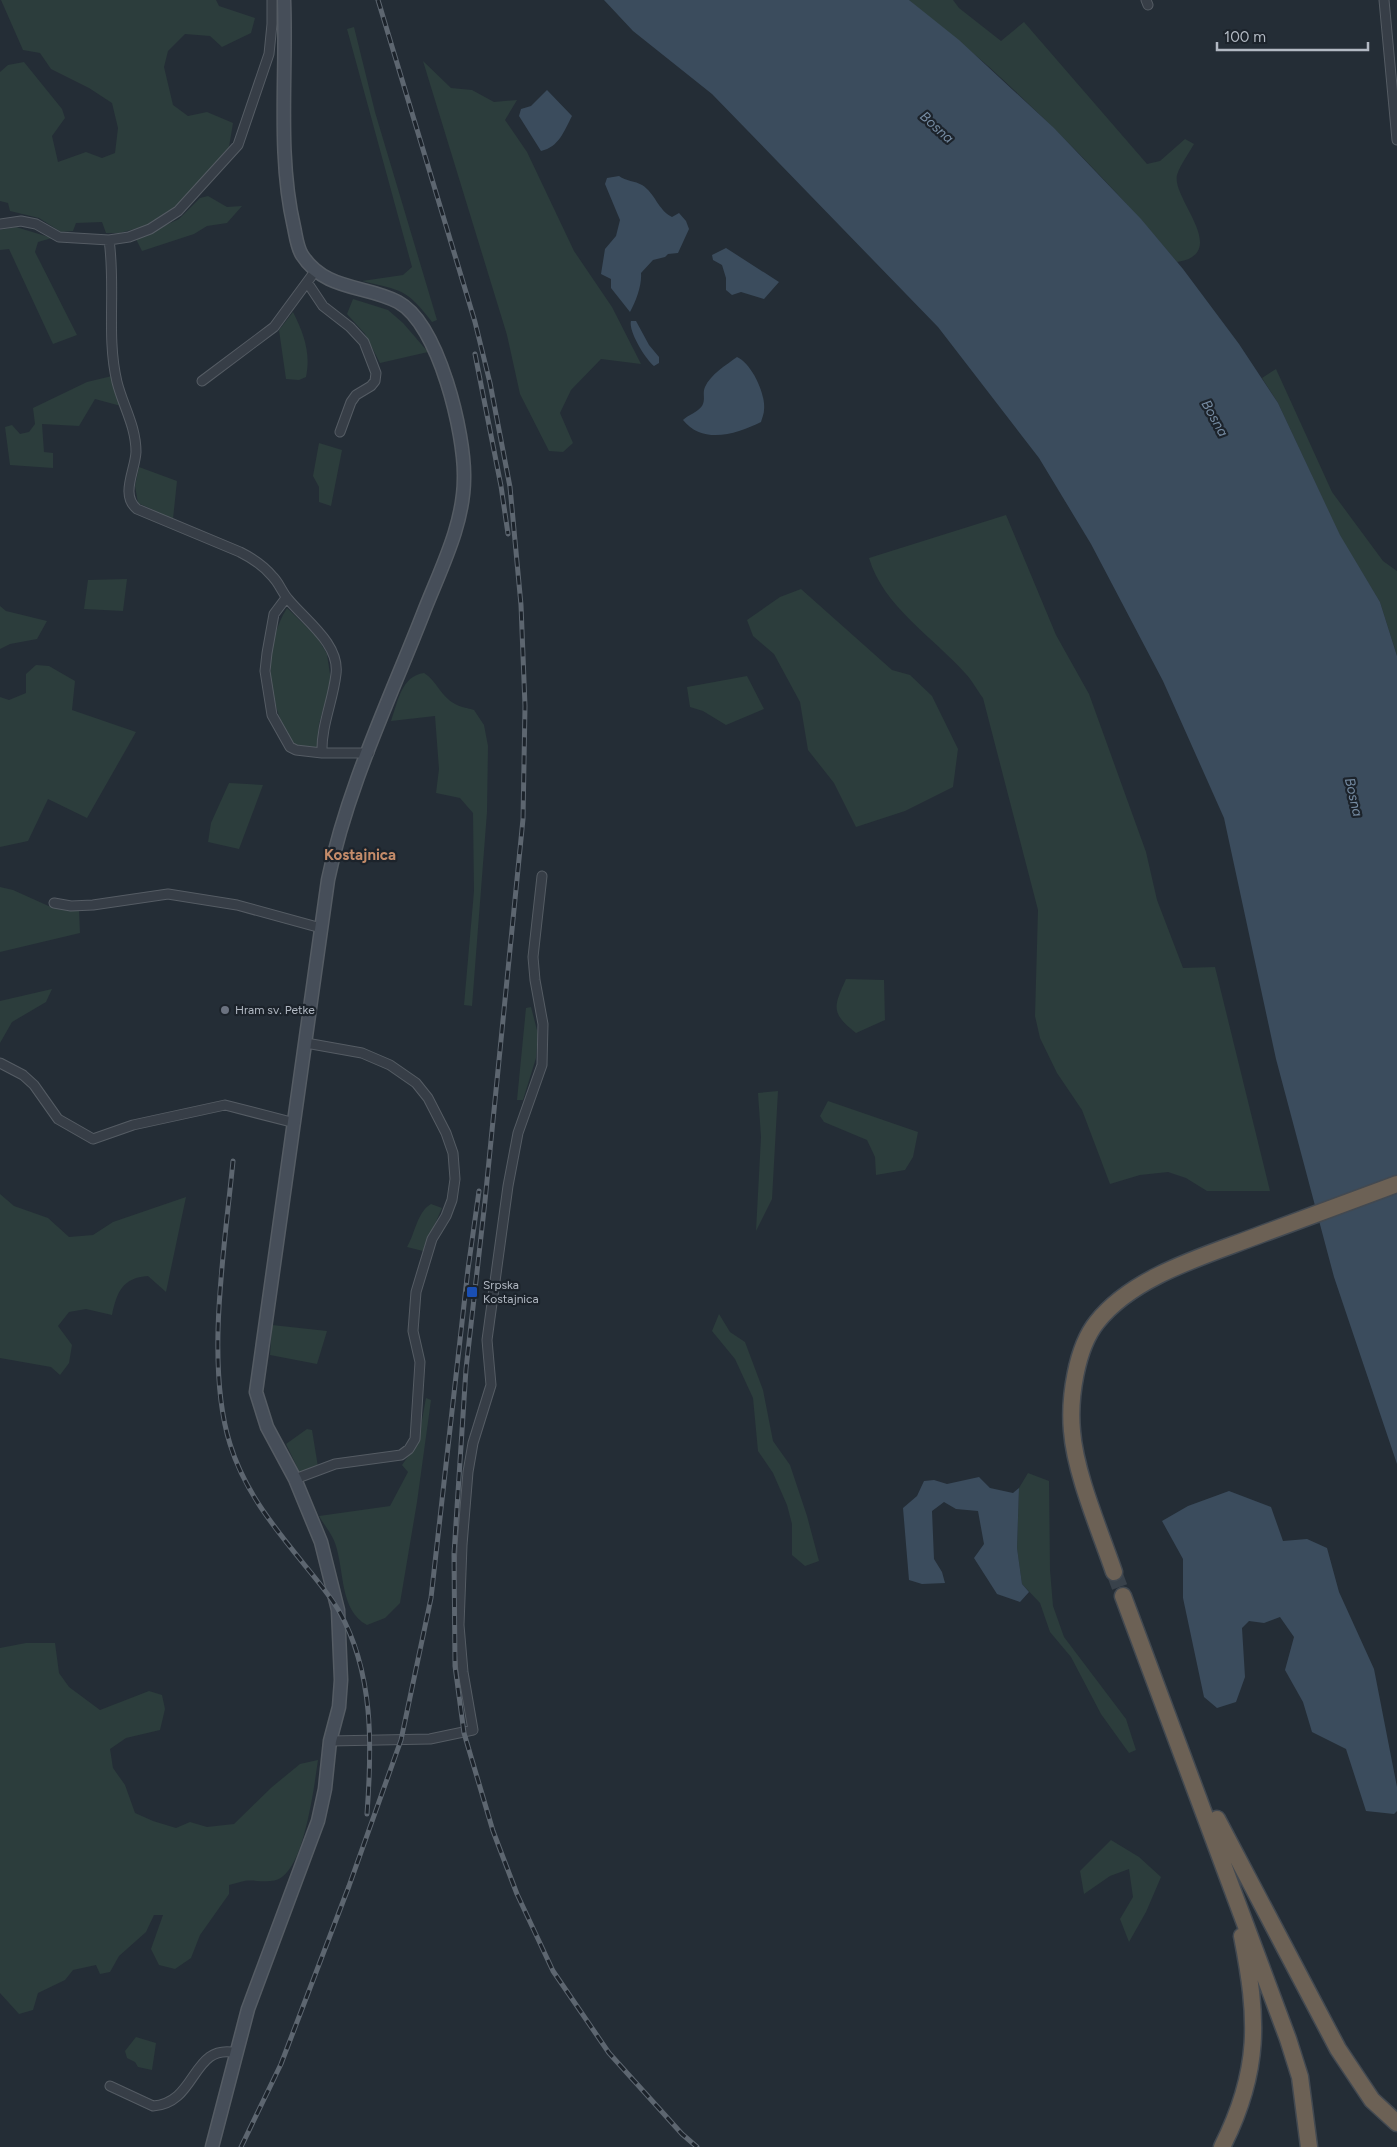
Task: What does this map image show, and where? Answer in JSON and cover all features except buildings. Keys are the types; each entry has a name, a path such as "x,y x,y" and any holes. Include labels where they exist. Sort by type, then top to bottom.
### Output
{"highway":[{"path":"1114,1572 1077,1461 1072,1431 1072,1402 1080,1354 1096,1323 1115,1302 1160,1275 1397,1184"},
{"path":"1123,1596 1225,1866 1300,2077 1309,2147"},
{"path":"1181,1747 1338,2049 1372,2100 1397,2123"},
{"path":"1222,2147 1238,2116 1250,2075 1254,2033 1250,1982 1225,1866"}],"main road":[{"path":"212,2147 248,2009 318,1822 325,1789 330,1741 339,1707 338,1610 321,1542 295,1479 267,1427 256,1392 321,928 337,838 368,753 454,537 463,500 464,476 462,455 447,380 429,336 415,317 399,302 336,283 316,270 302,255 298,245 287,199 284,0"}],"street":[{"path":"0,224 21,221 36,224 59,237 110,240 129,237 150,229 178,211 234,150 243,132 269,54 272,0"},
{"path":"1384,0 1397,140"},
{"path":"110,240 113,265 113,339 117,382 133,429 136,452 128,494 130,504 137,510 240,552 255,560 274,577 286,598 318,632 336,662 337,674 324,726 322,753"},
{"path":"202,381 274,327 316,270"},
{"path":"307,282 323,306 350,327 364,342 376,373 375,382 372,386 356,395 351,402 340,432"},
{"path":"286,598 274,614 265,671 272,714 290,747 301,752 368,753"},
{"path":"330,1741 430,1739 473,1730 463,1672 459,1625 462,1545 470,1462 480,1418 491,1385 487,1340 508,1186 518,1133 542,1065 543,1024 533,957 542,876"},
{"path":"54,903 71,906 93,905 168,894 237,905 321,928"},
{"path":"295,1479 335,1464 401,1455 409,1449 415,1439 420,1362 414,1330 416,1292 432,1239 446,1216 452,1200 455,1179 453,1153 446,1133 428,1098 416,1083 390,1065 362,1053 306,1043"},
{"path":"0,1063 23,1075 34,1085 58,1119 93,1139 133,1124 218,1106 235,1106 295,1123"},
{"path":"110,2086 153,2106 160,2105 176,2097 191,2083 202,2063 208,2057 225,2050 237,2052"}],"shaded area":[{"path":"1,0 216,0 219,6 255,18 251,33 222,47 210,36 185,34 168,51 164,67 173,105 188,116 207,112 233,123 229,147 181,203 145,226 120,233 106,233 102,222 76,223 73,231 61,232 39,218 10,211 8,203 0,201 0,72 8,65 24,62 62,109 65,118 52,136 58,162 86,152 102,158 115,153 118,128 112,103 89,88 51,69 40,53 23,50"},
{"path":"909,0 953,0 959,8 1001,41 1024,22 1147,164 1160,161 1185,139 1194,144 1177,175 1177,184 1200,240 1199,249 1192,257 1177,262 1109,185 1038,113 988,66"},
{"path":"354,27 375,112 437,320 432,322 409,297 395,289 362,281 403,275 412,267 347,29"},
{"path":"423,61 451,88 472,90 494,102 517,100 505,120 527,152 574,251 612,307 641,364 601,359 571,390 560,413 573,443 563,452 549,451 520,394 507,335"},
{"path":"208,196 227,207 242,206 227,223 207,226 194,234 142,251 136,239 179,219 200,198"},
{"path":"16,227 52,238 38,242 35,252 77,335 53,344 9,249 0,250 0,230"},
{"path":"353,299 388,310 403,323 428,352 380,363 365,334 347,314"},
{"path":"293,312 306,344 308,360 306,377 299,380 286,379 279,330"},
{"path":"1276,369 1332,492 1383,561 1397,571 1397,656 1380,602 1340,536 1278,403 1262,378"},
{"path":"112,376 121,406 95,399 79,426 42,424 44,452 53,453 53,468 10,465 5,427 12,425 20,434 29,432 35,424 33,408 87,382"},
{"path":"319,443 342,450 331,506 319,502 319,487 313,476"},
{"path":"139,467 177,481 173,519 138,503 135,486"},
{"path":"1006,515 1056,635 1089,694 1146,852 1157,900 1183,968 1215,967 1270,1191 1207,1191 1186,1178 1168,1172 1140,1175 1110,1184 1082,1110 1057,1073 1040,1038 1035,1016 1038,910 983,698 965,673 897,606 885,591 869,558"},
{"path":"127,579 123,611 84,609 88,580"},
{"path":"801,589 892,670 910,675 932,696 958,749 953,787 905,811 856,827 834,783 808,750 800,702 774,654 753,636 747,620 780,597"},
{"path":"0,606 6,611 47,621 37,639 10,644 0,649"},
{"path":"287,608 317,637 327,654 331,681 319,724 317,749 302,749 293,744 279,715 274,699 271,684 272,652 275,636"},
{"path":"36,665 49,666 75,681 72,710 136,732 87,818 48,799 28,841 0,847 0,697 9,700 26,693 26,674"},
{"path":"424,673 450,701 459,706 474,710 484,725 488,746 487,812 472,1006 464,1005 474,891 473,813 460,798 436,793 439,769 435,716 391,721 398,698 405,684 416,675"},
{"path":"747,676 764,709 726,725 703,711 690,707 687,687"},
{"path":"229,783 263,785 239,849 208,842 211,823"},
{"path":"0,887 13,890 53,908 79,910 80,933 0,952"},
{"path":"846,979 884,980 885,1020 856,1033 842,1020 838,1015 837,1004"},
{"path":"52,989 46,1002 12,1022 0,1043 0,1001"},
{"path":"531,1007 538,1034 536,1058 523,1100 517,1100 526,1008"},
{"path":"778,1091 772,1199 756,1231 761,1137 758,1093"},
{"path":"828,1101 918,1132 913,1157 905,1170 876,1175 875,1157 867,1140 824,1122 820,1116"},
{"path":"0,1194 14,1206 48,1218 69,1237 93,1235 113,1222 186,1197 166,1292 148,1276 139,1277 122,1288 116,1299 112,1315 86,1309 69,1312 58,1326 72,1345 69,1363 60,1375 51,1367 0,1358"},
{"path":"431,1204 442,1208 423,1251 407,1247 422,1212"},
{"path":"719,1314 730,1332 745,1342 763,1390 773,1441 790,1465 807,1516 819,1561 805,1566 792,1555 792,1524 787,1505 773,1473 758,1451 753,1398 735,1359 712,1331"},
{"path":"272,1325 327,1331 317,1364 270,1355"},
{"path":"426,1398 431,1400 417,1502 400,1603 385,1618 367,1625 358,1618 347,1600 335,1543 319,1516 390,1506 408,1472 402,1465 418,1442"},
{"path":"307,1429 312,1430 318,1467 300,1473 286,1444"},
{"path":"1028,1473 1049,1481 1050,1570 1053,1606 1064,1637 1126,1719 1136,1750 1129,1753 1101,1714 1071,1657 1050,1632 1040,1603 1022,1584 1017,1548 1019,1488"},
{"path":"26,1643 55,1643 59,1673 69,1687 100,1710 149,1691 162,1695 165,1709 160,1730 126,1738 110,1749 113,1768 125,1785 135,1813 153,1821 176,1828 190,1822 207,1827 234,1824 272,1787 300,1764 318,1760 307,1823 297,1856 290,1868 282,1877 273,1881 244,1881 229,1885 229,1894 200,1935 191,1958 175,1969 159,1965 151,1949 163,1915 154,1915 146,1932 119,1956 110,1972 100,1974 96,1965 73,1970 65,1980 38,1993 33,2010 19,2014 0,1993 0,1648"},
{"path":"1111,1840 1139,1857 1161,1877 1146,1912 1129,1942 1120,1919 1133,1897 1129,1869 1110,1876 1084,1894 1080,1871"},
{"path":"136,2037 156,2043 152,2070 138,2067 135,2062 127,2058 125,2051"}],"water":[{"name":"Bosna","path":"604,0 909,0 959,40 1054,128 1141,219 1183,269 1239,344 1278,403 1340,535 1380,602 1397,656 1397,1464 1334,1277 1276,1059 1224,818 1163,681 1091,544 1039,458 938,327 712,94 633,31"},
{"path":"547,90 572,116 557,142 541,151 519,116 521,109 531,106"},
{"path":"619,176 646,188 667,214 672,217 679,213 686,221 689,229 678,253 668,254 665,257 653,260 641,273 641,283 630,312 611,288 611,279 601,274 605,249 616,236 620,220 605,184 607,178"},
{"path":"726,248 779,282 764,299 741,292 732,295 726,290 726,278 722,265 713,260 712,255"},
{"path":"631,321 636,321 649,345 659,357 659,363 654,366 638,345 632,331"},
{"path":"737,357 752,372 763,395 764,412 761,422 742,430 720,435 700,433 691,428 683,420 702,406 704,390 711,378"},
{"path":"979,1477 990,1488 1013,1493 1019,1488 1017,1548 1022,1584 1029,1592 1020,1602 997,1594 974,1558 984,1544 978,1511 956,1509 944,1502 932,1511 934,1559 942,1572 945,1583 922,1584 909,1580 903,1508 917,1496 924,1481 934,1480 947,1484"},
{"path":"1229,1491 1271,1507 1283,1541 1307,1539 1327,1548 1339,1592 1374,1669 1397,1787 1397,1811 1394,1814 1366,1811 1346,1749 1312,1732 1303,1702 1285,1670 1294,1637 1280,1617 1264,1623 1249,1621 1242,1628 1245,1677 1236,1702 1217,1708 1204,1697 1183,1598 1183,1559 1162,1521 1188,1506"}],"tunnel":[{"path":"1114,1572 1123,1596"}],"railway":[{"path":"378,0 475,322 490,383 510,487 521,605 525,706 523,819 485,1201 466,1369 454,1554 455,1666 464,1733 493,1831 517,1894 553,1971 609,2053 682,2134 697,2147"},
{"path":"475,354 501,486 508,534"},
{"path":"233,1161 219,1304 219,1378 223,1412 230,1444 251,1492 281,1535 331,1598 339,1611 359,1659 365,1685 370,1736 367,1814"},
{"path":"241,2147 281,2064 349,1886 401,1740 431,1598 468,1269 479,1191"}],"place":[{"name":"Hram sv. Petke","path":"225,1010"},
{"name":"Srpska Kostajnica","path":"472,1292"}],"district":[{"name":"Kostajnica","path":"360,855"}]}
